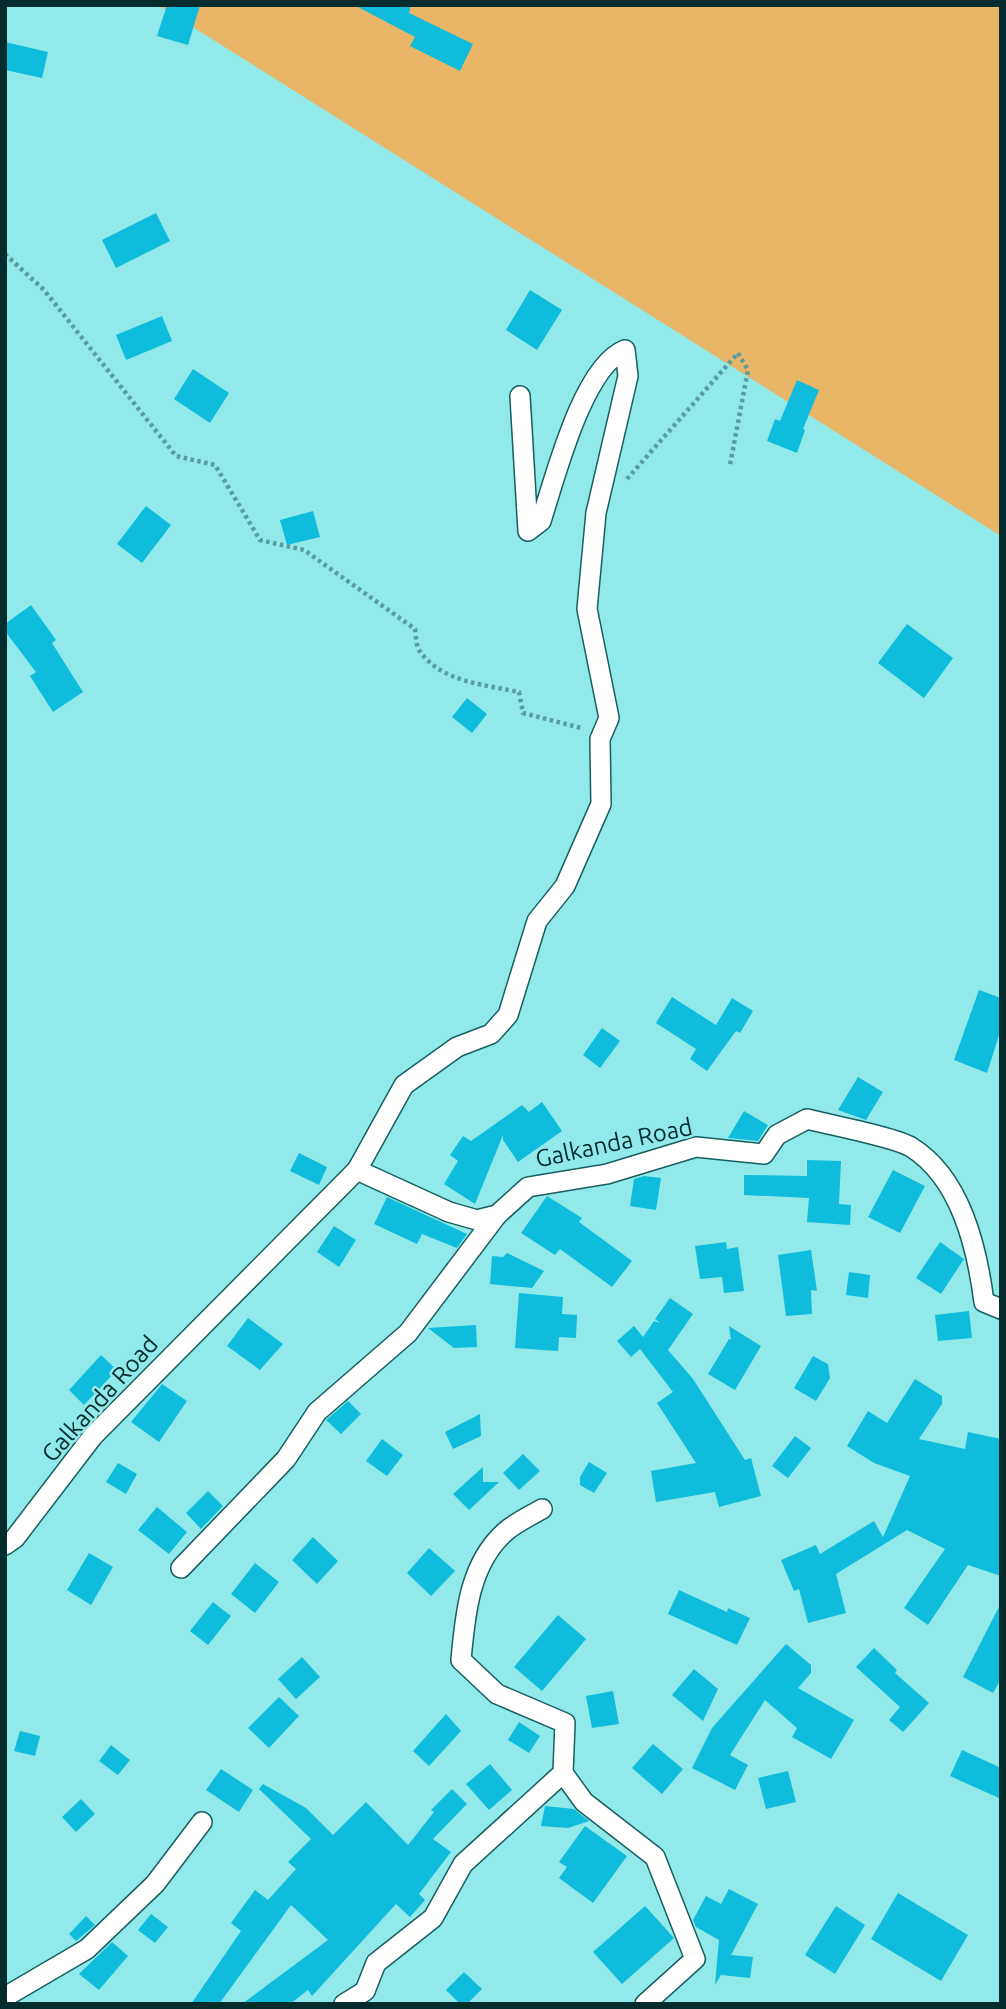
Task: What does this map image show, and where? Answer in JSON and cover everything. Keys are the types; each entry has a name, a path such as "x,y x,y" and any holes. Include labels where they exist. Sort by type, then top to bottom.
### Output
{"street":[{"name":"Galkanda Road","path":"5,1545 15,1538 93,1436 357,1170 404,1085 457,1047 491,1034 508,1015 537,921 565,886 601,804 600,738 609,718 587,609 596,513 628,376 625,350 612,354 583,398 541,521 528,531 520,396"},
{"name":"Galkanda Road","path":"497,1215 528,1187 607,1174 696,1147 764,1154 777,1135 807,1119 910,1147 949,1183 978,1258 984,1302 1001,1309"},
{"path":"357,1170 449,1212 477,1220 497,1215"},
{"path":"181,1568 286,1459 317,1412 408,1333 497,1215"},
{"path":"542,1508 505,1532 484,1558 466,1604 461,1660 496,1694 565,1723 563,1773 584,1802 654,1857 695,1959 645,2004"},
{"path":"344,2004 365,1991 376,1964 433,1919 463,1864 563,1773"},
{"path":"5,1997 88,1949 155,1884 202,1822"}],"path":[{"path":"5,254 44,290 176,456 215,465 260,540 304,550 366,592 415,629 418,649 435,666 461,680 519,692 523,713 575,725 600,738"},
{"path":"596,513 738,353 748,370 730,466"}],"shaded area":[{"path":"158,5 1001,5 1001,536"}],"building":[{"path":"167,5 200,5 188,45 157,36"},
{"path":"354,5 411,5 409,13 473,44 460,71 410,46 415,37"},
{"path":"5,42 48,52 42,78 5,70"},
{"path":"156,213 170,241 116,268 102,240"},
{"path":"530,290 562,310 537,350 506,330"},
{"path":"162,316 172,341 126,360 116,335"},
{"path":"193,369 229,393 210,423 174,399"},
{"path":"797,380 819,390 803,429 805,430 797,453 767,441 775,419 780,421"},
{"path":"146,506 171,525 142,563 117,544"},
{"path":"313,511 320,537 287,545 280,520"},
{"path":"31,605 56,640 52,643 83,692 53,712 30,676 36,672 5,631 5,624"},
{"path":"907,624 953,658 924,698 878,663"},
{"path":"467,698 487,714 472,733 452,717"},
{"path":"979,990 1001,998 1001,1029 987,1073 954,1060"},
{"path":"672,997 716,1025 732,998 753,1011 740,1033 736,1031 707,1071 690,1059 696,1049 656,1023"},
{"path":"602,1028 620,1041 600,1068 583,1055"},
{"path":"858,1077 883,1092 866,1120 838,1110"},
{"path":"542,1102 562,1131 518,1162 503,1140 503,1135 475,1204 444,1184 458,1161 450,1155 463,1136 471,1141 522,1105 529,1112"},
{"path":"744,1111 768,1125 758,1141 728,1138"},
{"path":"299,1153 327,1167 319,1185 290,1171"},
{"path":"807,1160 841,1161 839,1204 851,1205 850,1225 807,1222 809,1198 744,1195 744,1175 807,1176"},
{"path":"893,1170 925,1186 900,1233 868,1217"},
{"path":"644,1176 661,1178 656,1210 630,1206 634,1179"},
{"path":"547,1196 582,1218 579,1222 632,1261 612,1287 560,1249 555,1255 521,1233"},
{"path":"387,1197 467,1234 457,1248 422,1234 417,1244 374,1224"},
{"path":"334,1226 356,1240 339,1267 317,1252"},
{"path":"726,1242 727,1249 738,1247 744,1291 724,1293 722,1277 700,1279 695,1246"},
{"path":"940,1242 964,1259 941,1294 916,1278"},
{"path":"811,1250 817,1291 811,1290 812,1314 786,1316 778,1255"},
{"path":"507,1253 544,1271 532,1288 490,1284 492,1256 503,1257"},
{"path":"849,1272 870,1275 868,1298 846,1295"},
{"path":"519,1293 563,1297 562,1314 577,1315 576,1338 559,1337 558,1351 515,1348"},
{"path":"670,1298 693,1314 668,1350 693,1379 745,1460 751,1458 761,1496 719,1507 715,1492 656,1502 651,1471 696,1463 657,1403 673,1392 640,1349 631,1357 617,1341 634,1326 643,1337 654,1321 660,1323 655,1319"},
{"path":"969,1311 972,1338 938,1341 935,1315"},
{"path":"248,1318 283,1344 260,1370 227,1346"},
{"path":"476,1325 477,1347 454,1348 428,1328"},
{"path":"729,1326 761,1346 735,1390 708,1374 729,1339 731,1340"},
{"path":"101,1355 117,1370 84,1405 69,1390"},
{"path":"813,1356 828,1364 830,1378 816,1401 794,1388"},
{"path":"915,1379 942,1396 942,1404 919,1439 965,1449 968,1432 1001,1439 1001,1576 968,1565 928,1625 904,1608 945,1549 907,1530 836,1574 846,1613 808,1623 799,1589 794,1591 781,1560 816,1545 820,1554 874,1521 883,1537 910,1476 874,1463 847,1446 868,1411 887,1423"},
{"path":"162,1384 187,1401 159,1442 131,1422"},
{"path":"348,1401 361,1414 341,1434 326,1420"},
{"path":"480,1414 481,1436 453,1449 445,1432"},
{"path":"795,1436 811,1448 788,1478 772,1466"},
{"path":"382,1439 403,1455 387,1476 366,1461"},
{"path":"523,1454 540,1471 519,1490 503,1473"},
{"path":"589,1462 607,1473 594,1493 580,1485 580,1477"},
{"path":"118,1463 137,1474 126,1494 106,1482"},
{"path":"483,1467 483,1482 499,1482 469,1510 453,1494"},
{"path":"208,1491 223,1506 201,1529 186,1513"},
{"path":"157,1507 187,1532 169,1554 138,1530"},
{"path":"313,1537 338,1561 317,1584 292,1560"},
{"path":"429,1548 455,1571 431,1596 407,1573"},
{"path":"89,1553 113,1567 91,1605 67,1590"},
{"path":"255,1563 279,1582 255,1613 231,1594"},
{"path":"679,1590 727,1612 728,1608 750,1618 737,1645 668,1614"},
{"path":"213,1602 231,1616 208,1645 190,1631"},
{"path":"1001,1603 1001,1679 993,1693 963,1677"},
{"path":"558,1615 586,1639 542,1691 514,1667"},
{"path":"786,1644 811,1665 811,1673 798,1688 854,1720 831,1759 792,1737 797,1728 765,1700 730,1755 748,1765 735,1790 692,1768 712,1728"},
{"path":"874,1648 897,1670 895,1673 929,1703 903,1732 889,1720 900,1707 856,1667"},
{"path":"302,1657 320,1677 296,1699 278,1679"},
{"path":"694,1669 718,1689 703,1721 672,1695"},
{"path":"613,1691 619,1724 592,1728 586,1696"},
{"path":"279,1697 299,1716 269,1748 248,1728"},
{"path":"446,1714 461,1731 429,1766 413,1751"},
{"path":"519,1722 540,1736 529,1753 508,1740"},
{"path":"20,1731 40,1736 35,1756 14,1751"},
{"path":"653,1744 683,1769 662,1794 632,1768"},
{"path":"111,1745 130,1760 118,1775 99,1761"},
{"path":"962,1750 1001,1768 1001,1799 950,1776"},
{"path":"490,1764 512,1790 489,1810 466,1784"},
{"path":"221,1769 253,1790 239,1812 206,1790"},
{"path":"788,1771 796,1802 766,1809 758,1778"},
{"path":"263,1784 306,1808 333,1835 366,1802 408,1845 434,1812 431,1810 452,1789 467,1804 433,1839 451,1852 419,1894 425,1900 410,1917 396,1904 312,1996 308,1990 290,2004 242,2004 328,1940 291,1905 219,2004 191,2004 241,1931 231,1923 255,1890 268,1900 296,1869 288,1862 311,1839 259,1789"},
{"path":"81,1799 95,1814 76,1832 62,1817"},
{"path":"545,1806 574,1809 589,1821 568,1828 541,1826"},
{"path":"585,1826 627,1856 593,1903 559,1878 567,1867 559,1862"},
{"path":"729,1889 758,1904 731,1955 753,1957 750,1978 721,1975 715,1985 719,1940 696,1927 693,1920 706,1896 721,1904"},
{"path":"898,1893 968,1935 941,1981 871,1939"},
{"path":"645,1906 674,1938 622,1984 593,1952"},
{"path":"836,1906 865,1925 835,1974 805,1955"},
{"path":"151,1914 168,1927 155,1943 138,1930"},
{"path":"86,1916 95,1925 76,1941 69,1934"},
{"path":"112,1942 128,1956 99,1990 79,1974"},
{"path":"464,1972 482,1989 467,2004 460,2004 446,1990"}]}
